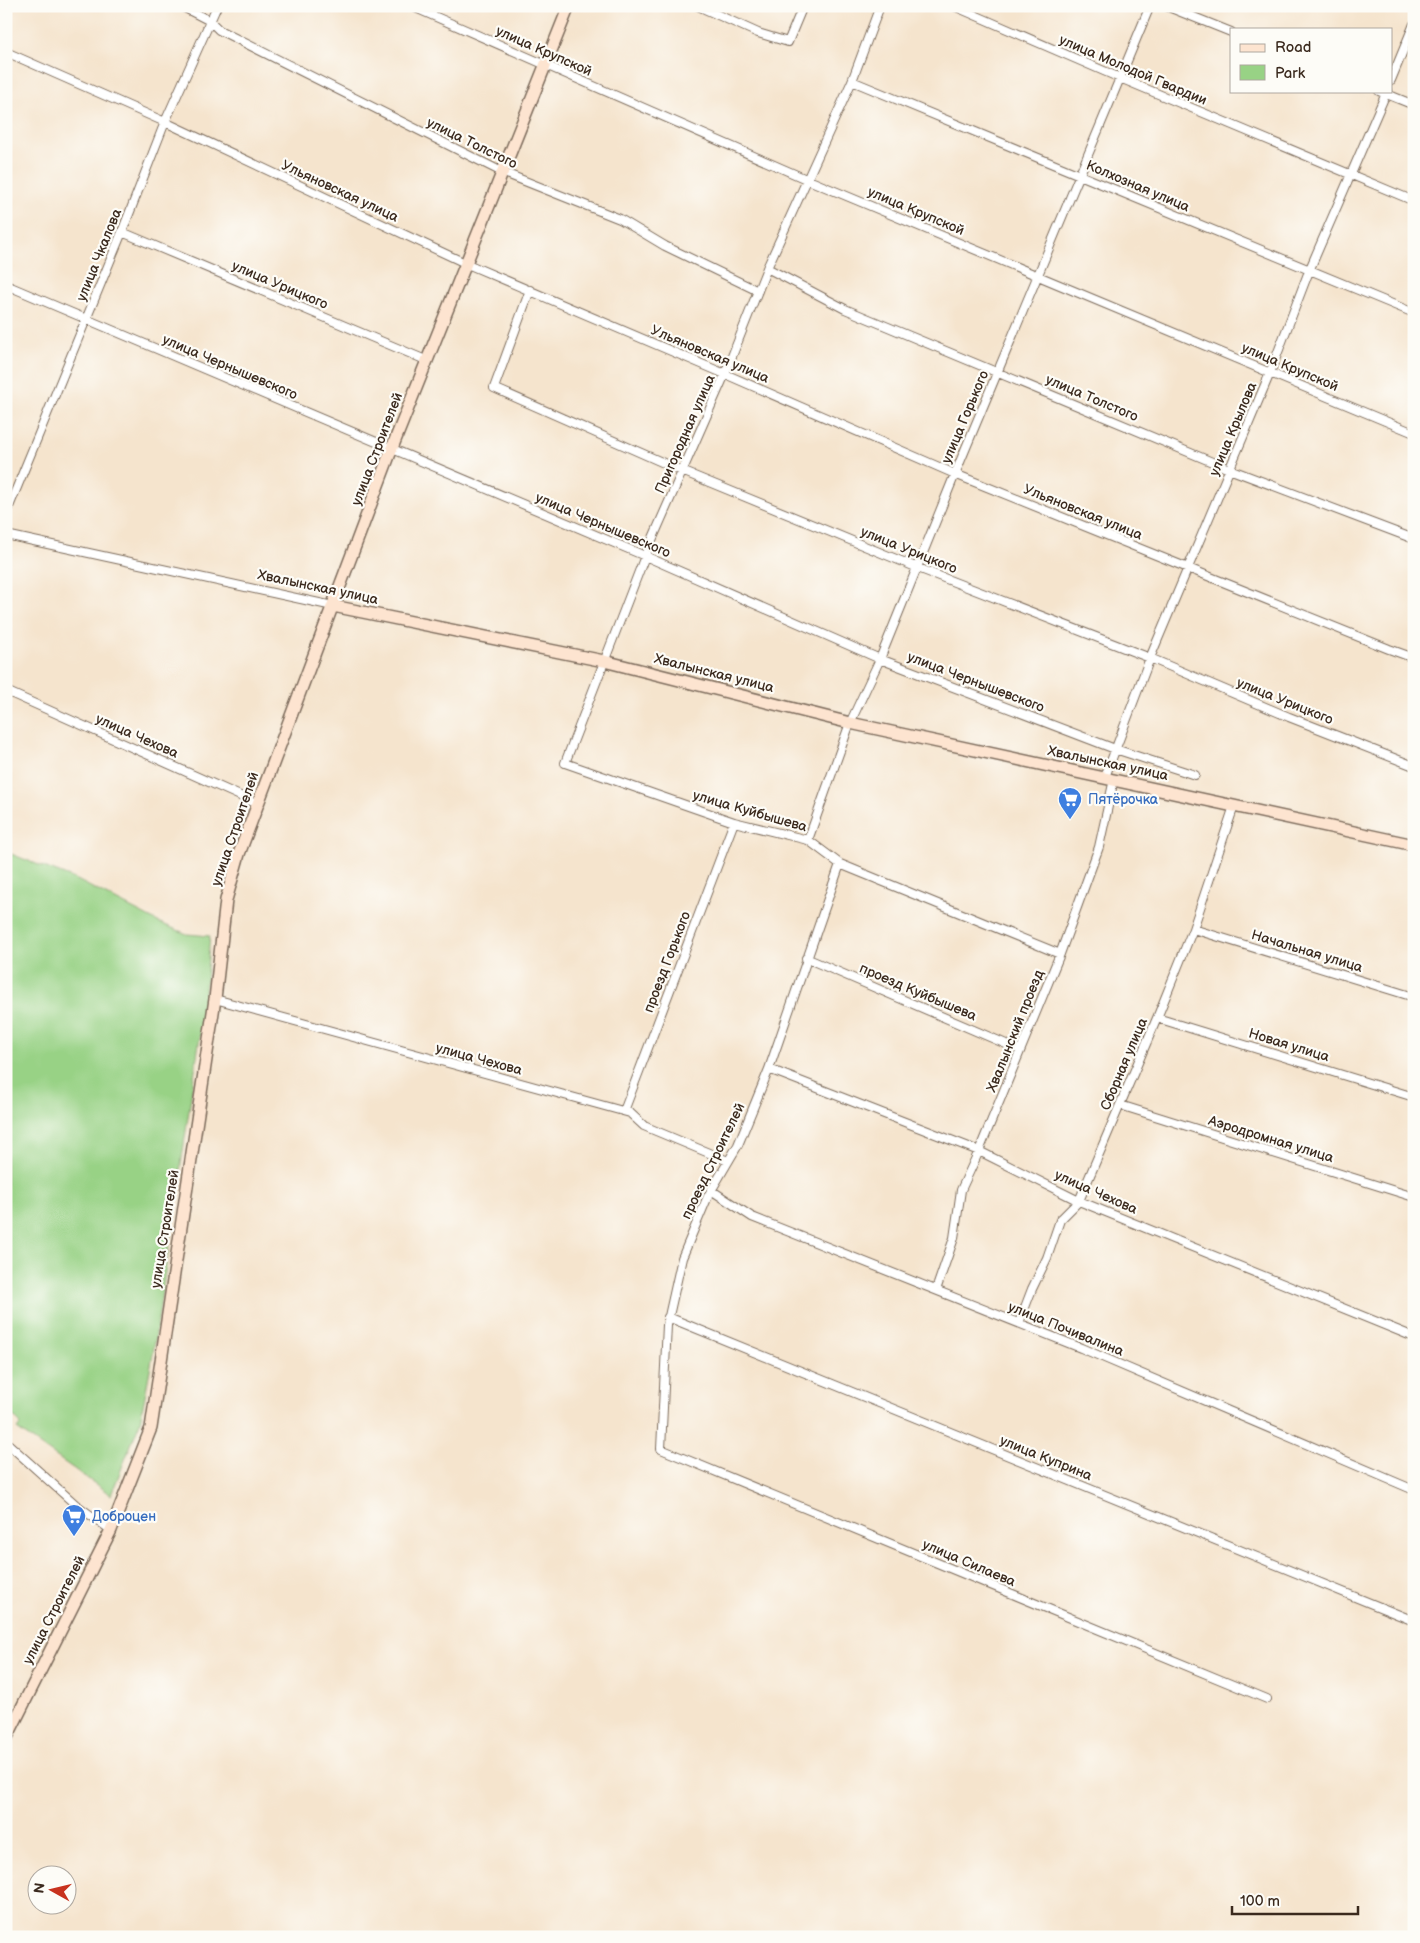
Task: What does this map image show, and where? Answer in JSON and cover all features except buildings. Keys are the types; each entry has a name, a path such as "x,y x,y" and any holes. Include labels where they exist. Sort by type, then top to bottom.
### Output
{"street":[{"name":"улица Толстого","path":"181,6 210,21 219,30 502,172 620,219 665,246 758,291"},
{"name":"улица Чкалова","path":"6,514 165,122 217,6"},
{"name":"улица Крупской","path":"411,6 806,179 1414,433"},
{"name":"улица Строителей","path":"6,1739 111,1530 150,1428 215,999 226,900 239,854 392,448 544,64 569,6"},
{"path":"698,6 758,33 788,42 803,6"},
{"name":"Пригородная улица","path":"565,763 645,556 725,374 767,268 852,81 880,6"},
{"name":"улица Молодой Гвардии","path":"954,6 1351,176 1414,201"},
{"name":"улица Горького","path":"808,840 850,723 880,659 1150,6"},
{"path":"1166,6 1230,32"},
{"path":"1410,6 1414,8"},
{"path":"1392,78 1414,24"},
{"name":"Ульяновская улица","path":"6,52 165,122 465,263 955,474 1414,658"},
{"name":"Колхозная улица","path":"852,81 1414,313"},
{"path":"1384,92 1414,105"},
{"name":"улица Крылова","path":"1109,778 1115,749 1150,658 1270,373 1309,271 1351,176 1384,92"},
{"name":"улица Урицкого","path":"122,232 428,361"},
{"name":"улица Толстого","path":"767,268 845,309 1229,468 1414,539"},
{"name":"улица Чернышевского","path":"6,285 645,556 880,659 1115,749 1195,775"},
{"name":"улица Урицкого","path":"530,290 494,388 682,472 918,568 1150,658 1289,717 1414,766"},
{"name":"Хвалынская улица","path":"6,535 333,606 604,661 850,723 1414,845"},
{"name":"улица Чехова","path":"6,691 258,804"},
{"name":"улица Куйбышева","path":"565,763 734,822 808,840 840,864 1060,954"},
{"name":"Хвалынский проезд","path":"936,1290 954,1238 961,1190 979,1151 1060,954 1098,847 1109,778"},
{"name":"Сборная улица","path":"1019,1323 1032,1289 1047,1258 1060,1220 1079,1201 1157,1018 1193,929 1234,806"},
{"name":"проезд Горького","path":"624,1111 734,822"},
{"name":"проезд Строителей","path":"661,1449 666,1325 682,1258 711,1190 738,1145 768,1069 840,864"},
{"name":"Начальная улица","path":"1193,929 1414,997"},
{"name":"проезд Куйбышева","path":"806,958 1020,1050"},
{"name":"улица Чехова","path":"215,999 624,1111 630,1113 644,1126 728,1161"},
{"name":"Новая улица","path":"1157,1018 1414,1097"},
{"name":"улица Чехова","path":"768,1069 979,1151 1079,1201 1414,1336"},
{"name":"Аэродромная улица","path":"1120,1105 1414,1197"},
{"name":"улица Почивалина","path":"711,1190 752,1217 1019,1323 1414,1490"},
{"name":"улица Куприна","path":"668,1316 1414,1621"},
{"path":"6,1442 75,1504 111,1530"},
{"name":"улица Силаева","path":"661,1449 1267,1699"}],"green space":[{"path":"6,852 77,880 160,923 187,934 210,936 203,1016 153,1354 140,1422 111,1495 17,1429 21,1424 6,1409"}],"place":[{"name":"Пятёрочка","path":"1070,820"},
{"name":"Доброцен","path":"74,1537"}]}
